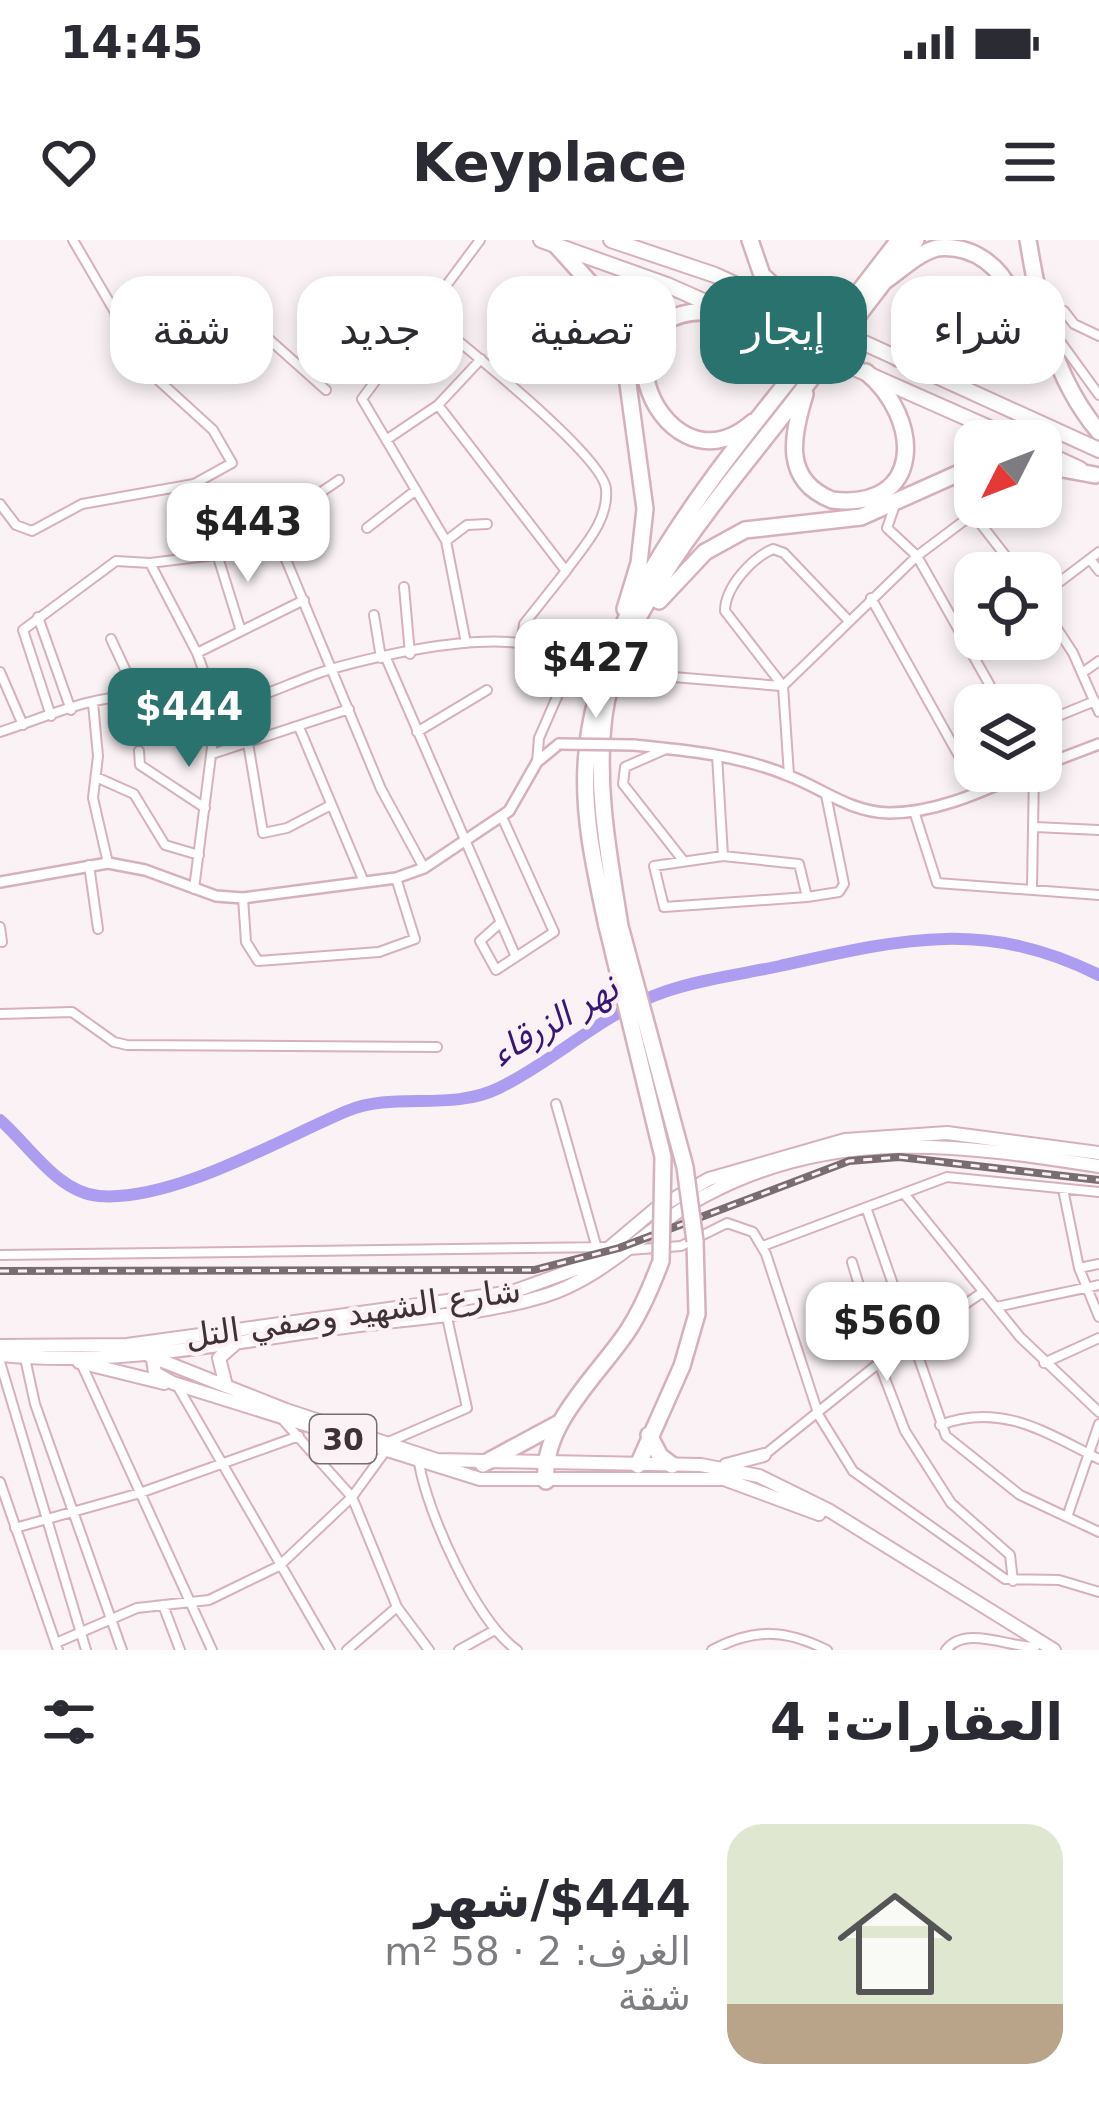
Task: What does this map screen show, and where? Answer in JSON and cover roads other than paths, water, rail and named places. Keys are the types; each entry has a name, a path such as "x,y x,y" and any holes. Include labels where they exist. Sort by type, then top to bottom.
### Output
{"highway":[{"path":"611,240 714,276"},
{"path":"750,240 763,276"},
{"path":"866,276 881,240"},
{"path":"867,281 899,240"},
{"path":"867,297 916,240"},
{"path":"1028,240 1035,276"},
{"path":"548,242 700,301"},
{"path":"545,1473 563,1420 628,1330 662,1261 663,1157 614,926 600,758 610,687 637,574 645,509 623,347 601,295 548,242"},
{"path":"892,276 921,255 956,246 991,259 1006,276"},
{"path":"882,283 891,277"},
{"path":"700,311 667,321 647,347 645,386 659,414 691,436 731,435 795,384"},
{"path":"867,372 972,420"},
{"path":"806,384 793,434 796,466 823,496 858,501 896,477 908,451 897,405 867,373"},
{"path":"627,629 800,384"},
{"path":"955,384 1099,450"},
{"path":"1065,384 1099,432"},
{"path":"627,629 764,412"},
{"path":"1062,460 1097,476"},
{"path":"1062,469 1097,476"},
{"path":"627,629 685,569 723,540 770,525 861,517 954,476"},
{"path":"614,926 686,1167 695,1241 697,1314 682,1366 637,1472"},
{"path":"483,1464 563,1420"},
{"path":"649,1435 660,1456 672,1465"}],"main road":[{"name":"شارع الشهيد وصفي التل","path":"0,1354 66,1359 149,1356 546,1296 597,1272 654,1210 709,1179 845,1140 947,1133 1099,1153"},
{"name":"شارع الشهيد وصفي التل","path":"0,1354 127,1345 512,1292 569,1275 710,1193 873,1146 941,1143 1099,1166"},
{"path":"149,1356 160,1341"},
{"path":"226,1388 219,1358 239,1341"},
{"name":"30","path":"127,1345 419,1463 480,1479 637,1472 768,1479 830,1510 1054,1650"},
{"name":"30","path":"149,1356 155,1373 175,1384 282,1419 437,1460 545,1473"},
{"path":"66,1359 175,1384"},
{"path":"719,1466 768,1455 768,1479"},
{"name":"30","path":"637,1472 672,1465 719,1466 828,1518 1037,1649"}],"street":[{"path":"73,240 110,301"},
{"path":"455,276 480,240"},
{"path":"1065,312 1078,327 1099,336"},
{"path":"273,343 326,390"},
{"path":"463,344 487,363"},
{"path":"1065,347 1099,394"},
{"path":"386,440 438,405 482,359"},
{"path":"0,505 16,525 32,530 82,504 194,484 231,466 233,457 226,445 161,384"},
{"path":"374,384 362,399 446,541 466,643"},
{"path":"511,384 592,460 606,484 601,521 524,624 521,640"},
{"path":"438,405 566,571"},
{"path":"339,480 278,518 275,533 381,789 424,868"},
{"path":"368,529 416,490"},
{"path":"895,503 886,524 917,556 989,684"},
{"path":"783,686 917,556 975,514 1003,552"},
{"path":"446,541 467,525 487,524"},
{"path":"51,716 21,637 38,617 116,561 150,563 280,547"},
{"path":"788,775 783,686 725,611 728,593 760,556 773,549 784,553 848,620"},
{"path":"217,554 240,628"},
{"path":"1062,582 1095,555 1099,571"},
{"path":"150,563 197,653 217,708 194,889"},
{"path":"404,587 410,653"},
{"path":"871,598 954,747"},
{"path":"197,653 304,600"},
{"path":"374,615 384,658 516,957"},
{"path":"38,617 70,710"},
{"path":"1062,637 1099,712"},
{"path":"111,639 138,697"},
{"path":"0,732 93,703 138,697 217,708 332,669 466,643 521,640 548,650 561,660 567,674 539,738 537,762 520,799 502,817 424,868 396,878 243,898 108,863 0,882"},
{"path":"1082,673 1099,661"},
{"path":"0,672 23,725"},
{"path":"661,676 783,686"},
{"path":"417,732 487,690"},
{"path":"1062,714 1095,701"},
{"path":"93,703 94,804 108,863"},
{"path":"212,754 349,709"},
{"path":"299,728 364,882"},
{"path":"248,743 263,833 287,828 332,805"},
{"path":"537,762 559,744 717,755 788,775 859,809 914,811 979,792"},
{"path":"1062,758 1099,744"},
{"path":"668,748 625,767 623,784 682,859"},
{"path":"139,751 140,765 205,808"},
{"path":"717,755 723,856"},
{"path":"96,777 134,794 165,845 199,855"},
{"path":"1032,887 1035,792"},
{"path":"807,897 799,864 723,856 682,859 652,868 668,909 807,897 839,892 844,884 826,795"},
{"path":"914,811 934,881 1099,895"},
{"path":"499,924 480,941 491,966 499,970 554,932 502,817"},
{"path":"1034,827 1099,830"},
{"path":"89,865 98,929"},
{"path":"243,898 248,950 258,961 379,952 415,939 396,878"},
{"path":"0,927 2,942"},
{"path":"0,1014 72,1012 114,1042 127,1045 437,1047"},
{"path":"556,1104 596,1245"},
{"path":"763,1246 947,1177 1099,1192"},
{"path":"1063,1189 1079,1268 1099,1316"},
{"path":"906,1196 1044,1363 1099,1412"},
{"path":"867,1210 910,1343 950,1442 1020,1495 1099,1532"},
{"path":"0,1255 480,1252 596,1245 674,1248 727,1223 744,1226 763,1246 819,1417 861,1479 1012,1582 1060,1580 1099,1592"},
{"path":"851,1262 905,1431 951,1503 1010,1555 1012,1582"},
{"path":"1079,1268 1099,1264"},
{"path":"996,1307 1099,1285"},
{"path":"744,1478 880,1363 982,1292"},
{"path":"0,1482 57,1647 111,1618 223,1594 279,1566 352,1497 384,1449 467,1408 446,1313"},
{"path":"1044,1363 1099,1338"},
{"path":"0,1354 86,1650"},
{"path":"25,1358 35,1404 122,1650"},
{"path":"81,1363 212,1650"},
{"path":"175,1384 330,1650"},
{"path":"191,1415 197,1392"},
{"path":"940,1425 976,1414 1010,1417 1094,1457"},
{"path":"282,1419 352,1497 397,1607 429,1650"},
{"path":"1067,1517 1094,1457 1099,1424"},
{"path":"15,1528 140,1493 299,1436"},
{"path":"419,1463 455,1558 493,1631 517,1650"},
{"path":"163,1604 180,1650"},
{"path":"346,1650 397,1607"},
{"path":"459,1650 493,1631"},
{"path":"712,1650 768,1632 797,1636 827,1650"},
{"path":"946,1650 954,1640 968,1637 1037,1649"}],"waterway":[{"name":"نهر الزرقاء","path":"0,1120 70,1186 99,1196 128,1195 192,1179 365,1105 461,1099 499,1088 642,1001 707,980 865,948 942,939 1018,946 1099,975"}],"railway":[{"path":"0,1271 534,1270 619,1248 849,1161 899,1157 1099,1180"}]}
